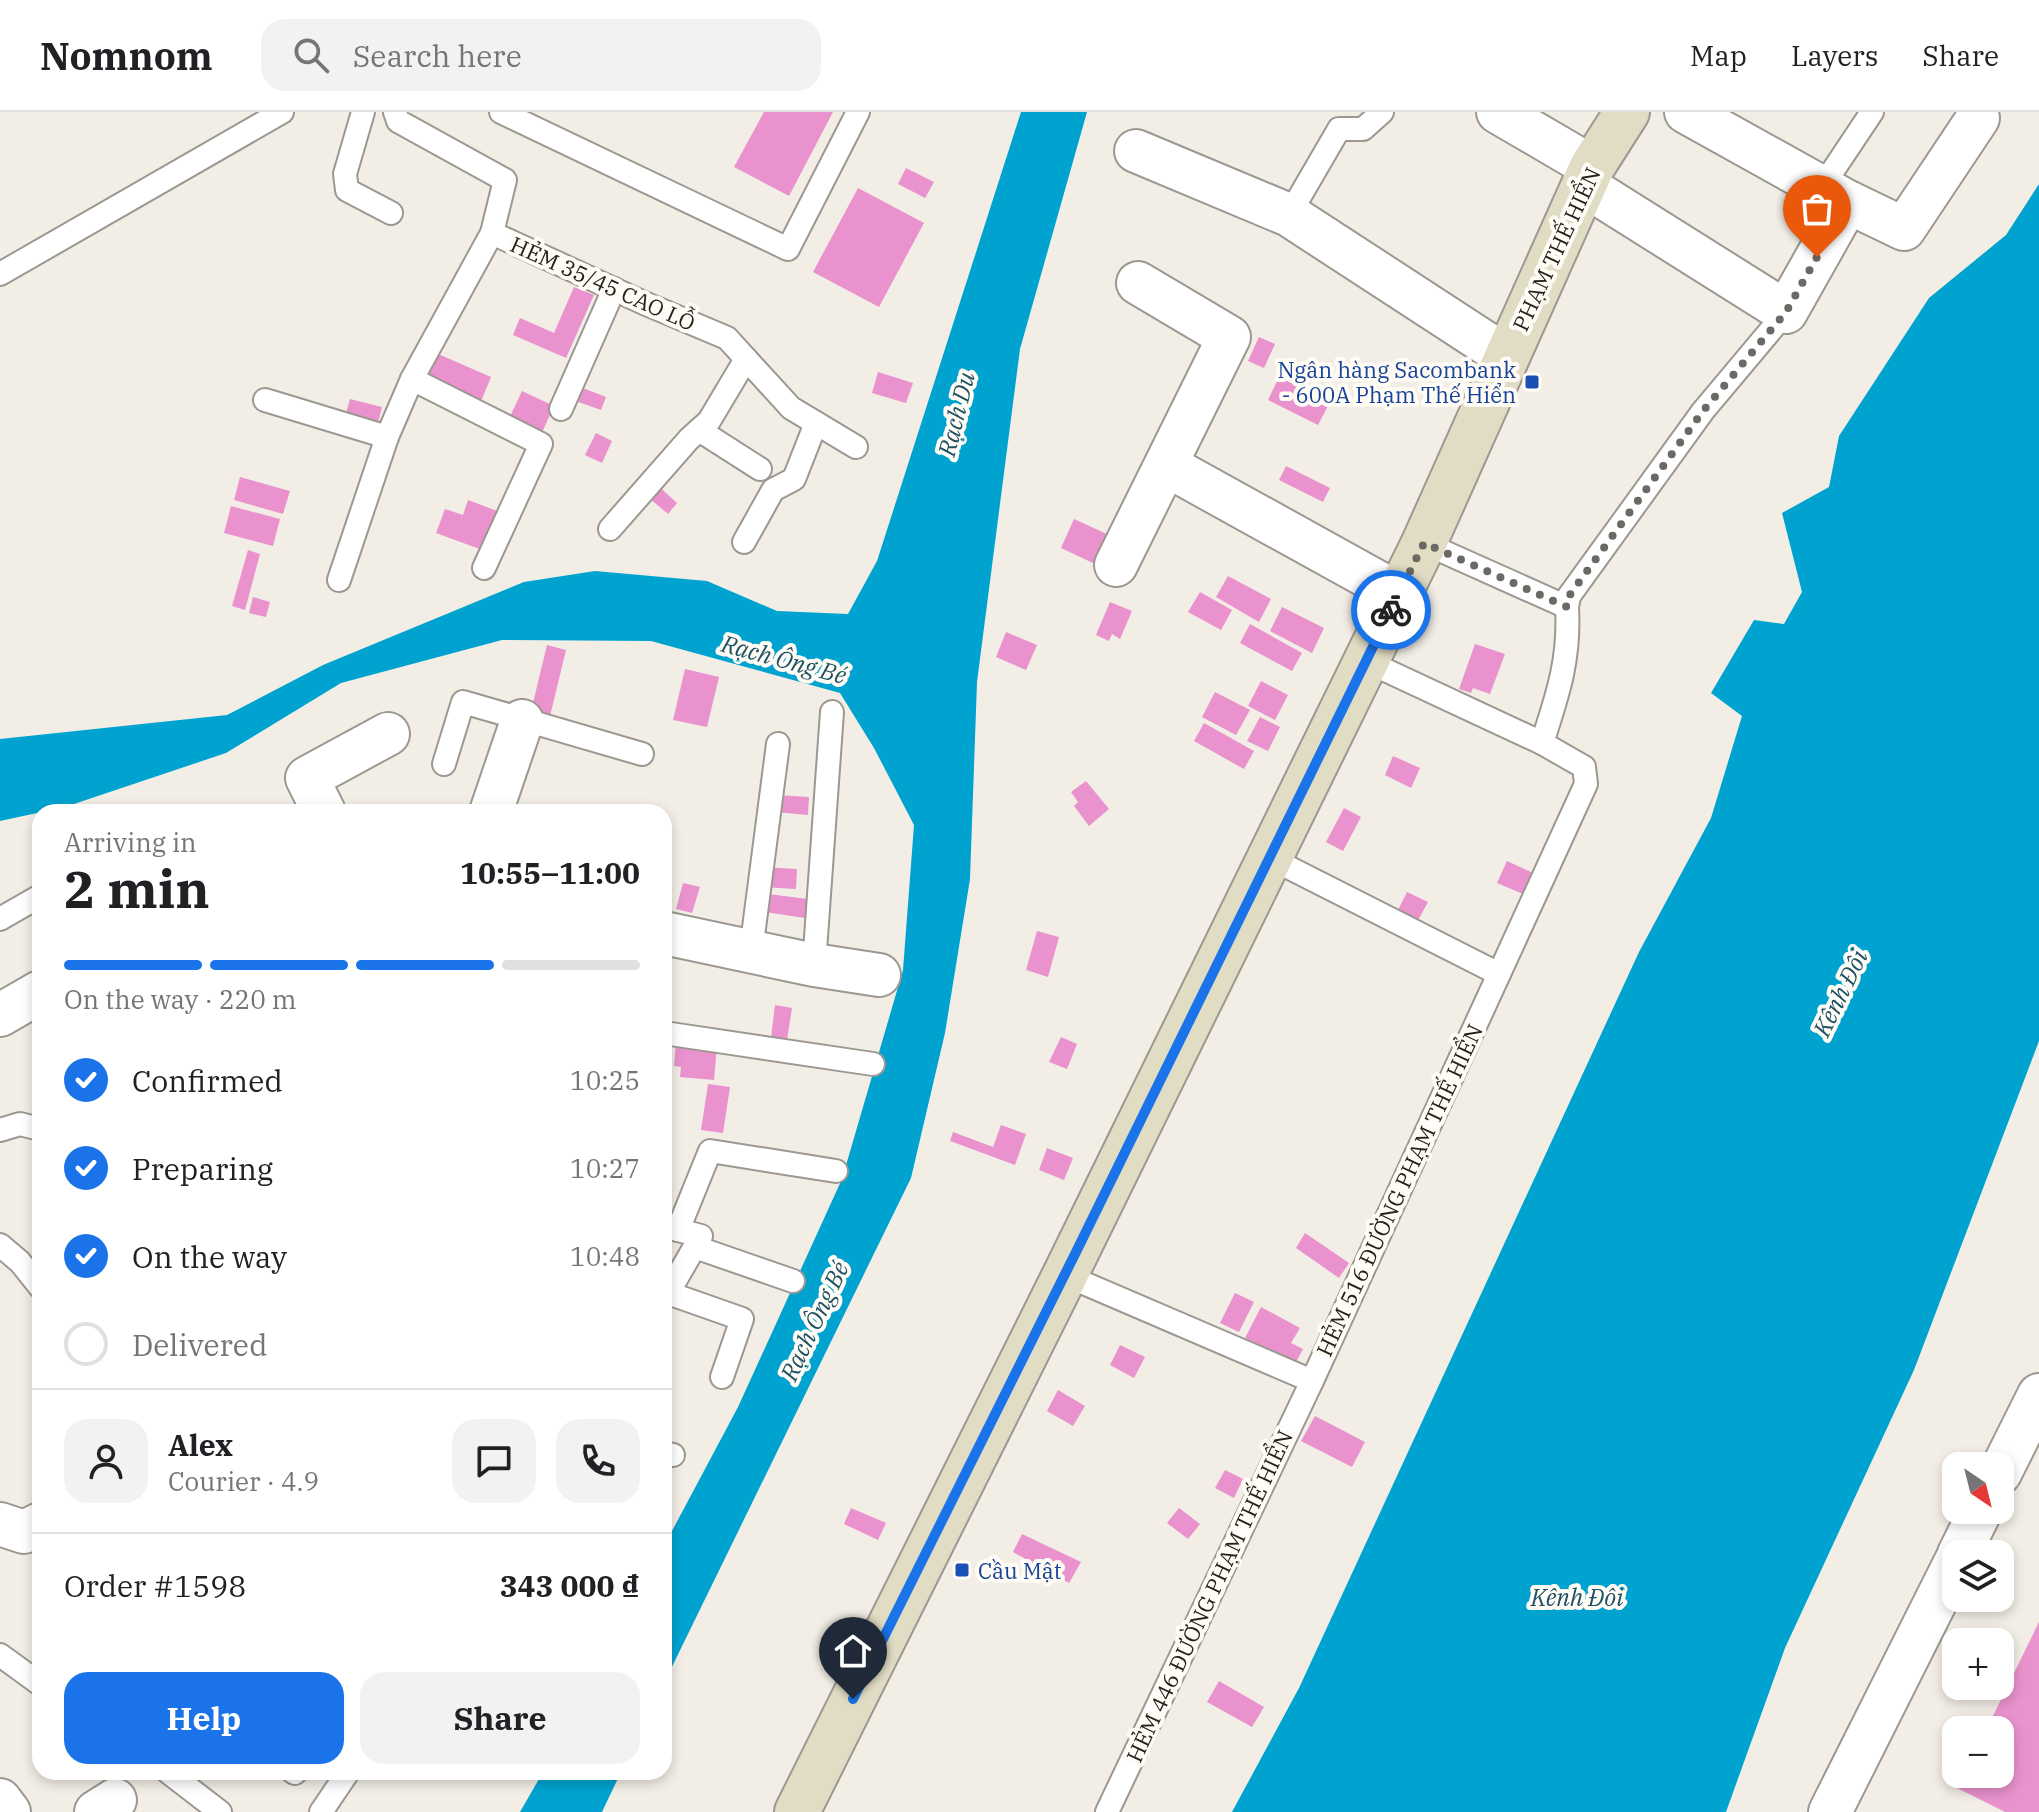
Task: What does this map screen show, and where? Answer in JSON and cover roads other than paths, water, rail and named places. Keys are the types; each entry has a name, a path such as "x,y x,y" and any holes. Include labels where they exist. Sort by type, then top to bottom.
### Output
{"main road":[{"name":"PHẠM THẾ HIỂN","path":"797,1812 1424,543 1588,176 1627,112"}],"street":[{"path":"1498,112 1786,312 1835,194"},
{"path":"1686,112 1904,229 1978,118"},
{"path":"1136,151 1289,215 1507,357"},
{"path":"1116,565 1229,337 1138,283"},
{"path":"1166,465 1399,594"},
{"path":"494,804 522,721"},
{"path":"320,804 307,778 388,734"},
{"path":"672,935 814,965 879,975"},
{"path":"0,1015 32,997"},
{"path":"2010,1452 2039,1395"},
{"path":"0,1524 24,1532 32,1528"},
{"path":"1830,1812 1942,1589"},
{"path":"0,1800 9,1812"}],"lane":[{"path":"0,274 282,112"},
{"path":"363,112 345,174 347,190 391,213"},
{"name":"HẺM 35/45 CAO LỖ","path":"395,112 398,121 505,180 492,233 727,338 791,408 856,447"},
{"path":"501,112 788,249 858,112"},
{"path":"1289,215 1339,129 1363,129 1382,112"},
{"path":"1835,194 1872,112"},
{"path":"339,580 387,437 412,379 492,233"},
{"path":"561,409 614,289"},
{"path":"1366,661 1542,743 1559,690 1569,641 1569,596 1703,411 1786,312"},
{"path":"610,529 709,421 746,359"},
{"path":"412,379 541,444 484,568"},
{"path":"265,400 387,437"},
{"path":"744,542 773,490 794,479 816,423"},
{"path":"699,430 760,469"},
{"path":"1424,543 1567,607"},
{"path":"444,764 463,702 642,754"},
{"path":"814,965 832,712"},
{"name":"HẺM 516 ĐƯỜNG PHẠM THẾ HIỂN","path":"1065,1275 1312,1381 1586,784 1584,767 1542,743"},
{"path":"751,951 778,744"},
{"path":"1270,858 1499,974"},
{"path":"0,919 32,901"},
{"path":"672,1034 873,1064"},
{"path":"0,1130 20,1124 32,1127"},
{"path":"672,1226 710,1151 836,1171"},
{"path":"672,1228 701,1236 672,1286"},
{"path":"0,1245 32,1277"},
{"path":"695,1247 793,1281"},
{"path":"672,1294 742,1319 722,1377"},
{"name":"HẺM 446 ĐƯỜNG PHẠM THẾ HIỂN","path":"1107,1812 1312,1381"},
{"path":"0,1655 32,1678"},
{"path":"178,1780 220,1812"},
{"path":"321,1812 343,1780"}],"water":[{"path":"1021,112 1087,112 1020,349 977,682 970,879 945,1033 911,1178 672,1667 672,1531 738,1407 842,1179 903,970 914,825 874,748 840,693 651,641 502,640 341,683 226,753 74,804 32,804 32,814 0,821 0,739 227,715 323,665 524,582 595,571 707,581 777,611 848,614 877,561"},
{"name":"Kênh Đôi","path":"2039,184 2039,1041 1914,1370 1785,1648 1726,1812 1232,1812 1299,1688 1639,952 1711,818 1742,716 1711,693 1754,620 1784,624 1802,592 1782,513 1829,487 1839,436 1929,298 2006,235"},
{"path":"538,1780 617,1780 602,1812 520,1812"}],"place":[{"name":"Ngân hàng Sacombank - 600A Phạm Thế Hiển","path":"1532,382"},
{"name":"Cầu Mật","path":"962,1570"}],"water label":[{"name":"Rạch Du","path":"956,414"},
{"name":"Rạch Ông Bé","path":"784,659"},
{"name":"Rạch Ông Bé","path":"814,1321"}]}
